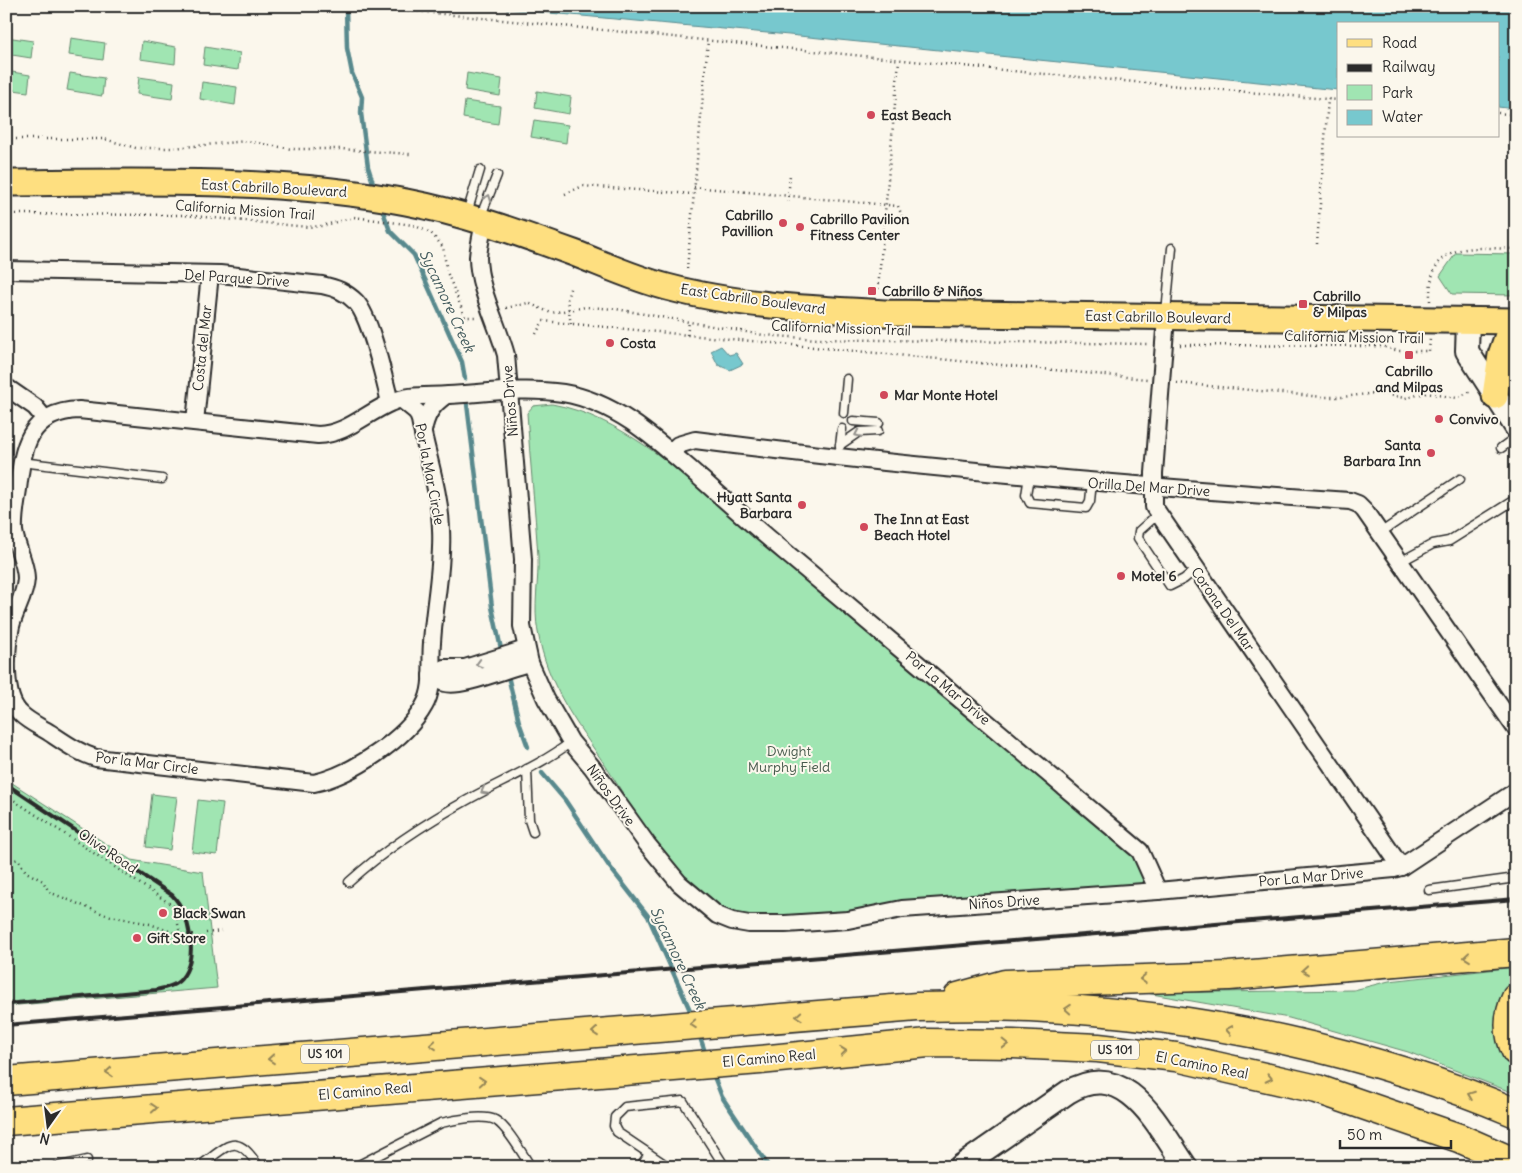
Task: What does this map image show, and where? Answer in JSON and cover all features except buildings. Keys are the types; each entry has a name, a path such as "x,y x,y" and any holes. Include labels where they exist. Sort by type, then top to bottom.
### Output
{"highway":[{"path":"917,1007 1005,984 1229,976 1516,952"},
{"path":"1516,998 1509,1019 1510,1032 1516,1050"},
{"name":"US 101","path":"6,1081 917,1007 1046,1008 1124,1014 1191,1023 1253,1035 1366,1061 1442,1084 1516,1113"},
{"name":"El Camino Real","path":"6,1121 760,1060 928,1043 1098,1048 1176,1057 1317,1089 1459,1138 1516,1163"},
{"path":"6,1137 53,1117"},
{"path":"1459,1138 1490,1167"}],"main road":[{"name":"East Cabrillo Boulevard","path":"6,182 223,184 298,187 348,192 410,213 476,219 668,288 750,301 887,313 1514,321"},
{"path":"1495,396 1501,355 1514,321"}],"street":[{"name":"Niños Drive","path":"476,219 480,276 506,355 522,559 522,626 528,656 546,699 571,742 592,767 647,844 679,883 717,914 732,921 785,924 848,920 902,909 1158,891"},
{"name":"Del Parque Drive","path":"6,270 210,274 322,285 345,293 357,303 365,317 396,400"},
{"name":"Costa del Mar","path":"195,422 210,274"},
{"name":"Corona Del Mar","path":"1166,317 1154,507 1401,867"},
{"path":"1468,320 1467,351 1516,427"},
{"path":"6,387 36,407 45,420"},
{"name":"Por la Mar Circle","path":"396,400 417,412 441,528 430,690 425,706 401,733 360,765 314,783 96,758 76,751 20,713 10,693 7,678 11,626 25,588 26,579 14,530 23,452 30,436 45,420 62,412 79,410 328,435 346,429 396,400 433,394 446,396 510,390"},
{"name":"Por La Mar Drive","path":"510,390 563,393 602,405 633,422 671,452 782,549 1140,851 1158,891 1401,867"},
{"path":"423,434 425,421 431,409 446,396"},
{"name":"Orilla Del Mar Drive","path":"671,452 678,445 695,440 839,452 1092,482 1350,501 1358,504 1364,510 1516,729"},
{"path":"430,676 446,684 467,682 512,666 528,656"},
{"path":"1401,867 1516,791"},
{"path":"960,1167 1068,1092 1083,1084 1100,1082 1124,1088 1143,1105 1186,1167"}],"lane":[{"path":"476,219 480,170"},
{"path":"476,219 497,175"},
{"path":"1166,317 1172,248"},
{"path":"844,412 847,379"},
{"path":"839,452 859,432 879,427 854,421"},
{"path":"839,452 842,428"},
{"path":"1501,448 1516,437"},
{"path":"21,462 162,479"},
{"path":"1029,476 1026,495 1030,503 1086,508 1090,502 1092,482"},
{"path":"1380,533 1460,479"},
{"path":"1400,562 1432,544 1449,541 1516,499"},
{"path":"1158,514 1139,531 1138,538 1170,586 1184,579 1196,569"},
{"path":"349,882 375,858 470,799 556,754 571,742"},
{"path":"527,769 529,820 533,832"},
{"path":"1429,890 1516,878"},
{"path":"669,1167 617,1132 614,1126 619,1111 626,1107 683,1101 725,1167"},
{"path":"355,1167 441,1123 454,1119 489,1118 500,1124 531,1167"},
{"path":"198,1167 231,1145 238,1144 248,1150 259,1167"},
{"path":"640,1167 649,1154"},
{"path":"55,1167 87,1160"}],"path":[{"path":"364,6 899,60 1337,100"},
{"path":"687,269 708,40"},
{"path":"878,289 899,60"},
{"path":"1317,244 1328,99"},
{"path":"1500,114 1516,115"},
{"path":"6,139 104,140 136,148 173,148 247,141 291,149 388,151 410,154"},
{"path":"788,202 790,174"},
{"path":"564,194 583,186 693,194"},
{"path":"694,187 885,204 898,206 902,216"},
{"name":"California Mission Trail","path":"6,214 183,215 308,227 322,226 354,217 410,213 438,238 443,247 447,272 465,317 480,317"},
{"path":"1430,298 1436,266 1458,249 1516,249"},
{"path":"570,324 568,293 571,285"},
{"name":"California Mission Trail","path":"505,308 528,303 551,313 600,307 763,336 818,339 1153,344"},
{"path":"536,334 543,321 1148,379"},
{"path":"687,335 689,322"},
{"name":"California Mission Trail","path":"1180,344 1382,346 1398,351 1429,352 1430,341"},
{"path":"1177,383 1342,397 1376,393 1405,398 1426,393 1457,398 1467,392"},
{"name":"Olive Road","path":"6,795 174,907 180,935"},
{"path":"6,863 18,859 26,872 43,881 49,892 106,914 150,924 180,935 194,934"},
{"path":"206,933 221,931"}],"green space":[{"path":"6,37 33,41 31,58 6,54"},
{"path":"71,38 105,43 103,60 69,55"},
{"path":"142,41 176,47 175,64 140,59"},
{"path":"205,47 240,53 238,70 203,65"},
{"path":"6,71 30,75 28,92 6,89"},
{"path":"70,73 104,78 102,96 67,90"},
{"path":"467,73 502,79 500,96 465,90"},
{"path":"139,77 174,82 172,99 137,94"},
{"path":"202,82 237,87 235,105 200,99"},
{"path":"537,91 571,97 569,114 535,108"},
{"path":"465,101 500,106 498,124 463,118"},
{"path":"534,120 568,125 566,143 531,137"},
{"path":"1456,253 1516,254 1516,295 1452,294 1440,276"},
{"name":"Dwight Murphy Field","path":"552,404 601,420 646,446 781,550 936,677 1140,851 1158,891 765,918 737,913 712,901 690,883 670,862 635,813 573,718 548,669 542,651 537,623 538,556 527,413 533,406"},
{"path":"6,779 131,860 203,872 217,988 6,1006"},
{"path":"152,794 177,797 170,850 146,847"},
{"path":"198,800 223,803 217,855 192,852"},
{"path":"1516,967 1516,981 1510,988 1503,1051 1516,1072 1516,1094 1408,1052 1289,1018 1146,993 1354,990 1389,981"}],"water":[{"path":"473,6 1516,6 1516,109 1500,107 1500,22 1337,22 1337,90 789,35"},
{"path":"721,346 729,355 736,353 743,364 730,370 718,365 711,351"}],"waterway":[{"name":"Sycamore Creek","path":"346,7 347,48 352,73 362,97 361,113 368,167 375,189"},
{"name":"Sycamore Creek","path":"381,206 390,231 414,255 462,362 465,379"},
{"name":"Sycamore Creek","path":"467,404 492,607 501,649"},
{"name":"Sycamore Creek","path":"508,676 519,722 528,747"},
{"name":"Sycamore Creek","path":"542,773 565,800 609,866 648,916 693,1017"},
{"name":"Sycamore Creek","path":"699,1034 706,1055"},
{"name":"Sycamore Creek","path":"713,1074 722,1097 769,1167"}],"railway":[{"path":"6,784 172,895 184,913 188,924 191,948 187,970 181,979 166,987 156,990 6,1004"},
{"path":"6,1025 1516,899"}],"place":[{"name":"East Beach","path":"871,115"},
{"name":"Cabrillo Pavillion","path":"783,223"},
{"name":"Cabrillo Pavilion Fitness Center","path":"800,227"},
{"name":"Cabrillo & Niños","path":"872,291"},
{"name":"Cabrillo & Milpas","path":"1303,304"},
{"name":"Costa","path":"610,343"},
{"name":"Cabrillo and Milpas","path":"1409,355"},
{"name":"Mar Monte Hotel","path":"884,395"},
{"name":"Convivo","path":"1439,419"},
{"name":"Santa Barbara Inn","path":"1431,453"},
{"name":"Hyatt Santa Barbara","path":"802,505"},
{"name":"The Inn at East Beach Hotel","path":"864,527"},
{"name":"Motel 6","path":"1121,576"},
{"name":"Black Swan","path":"163,913"},
{"name":"Gift Store","path":"137,938"}]}
